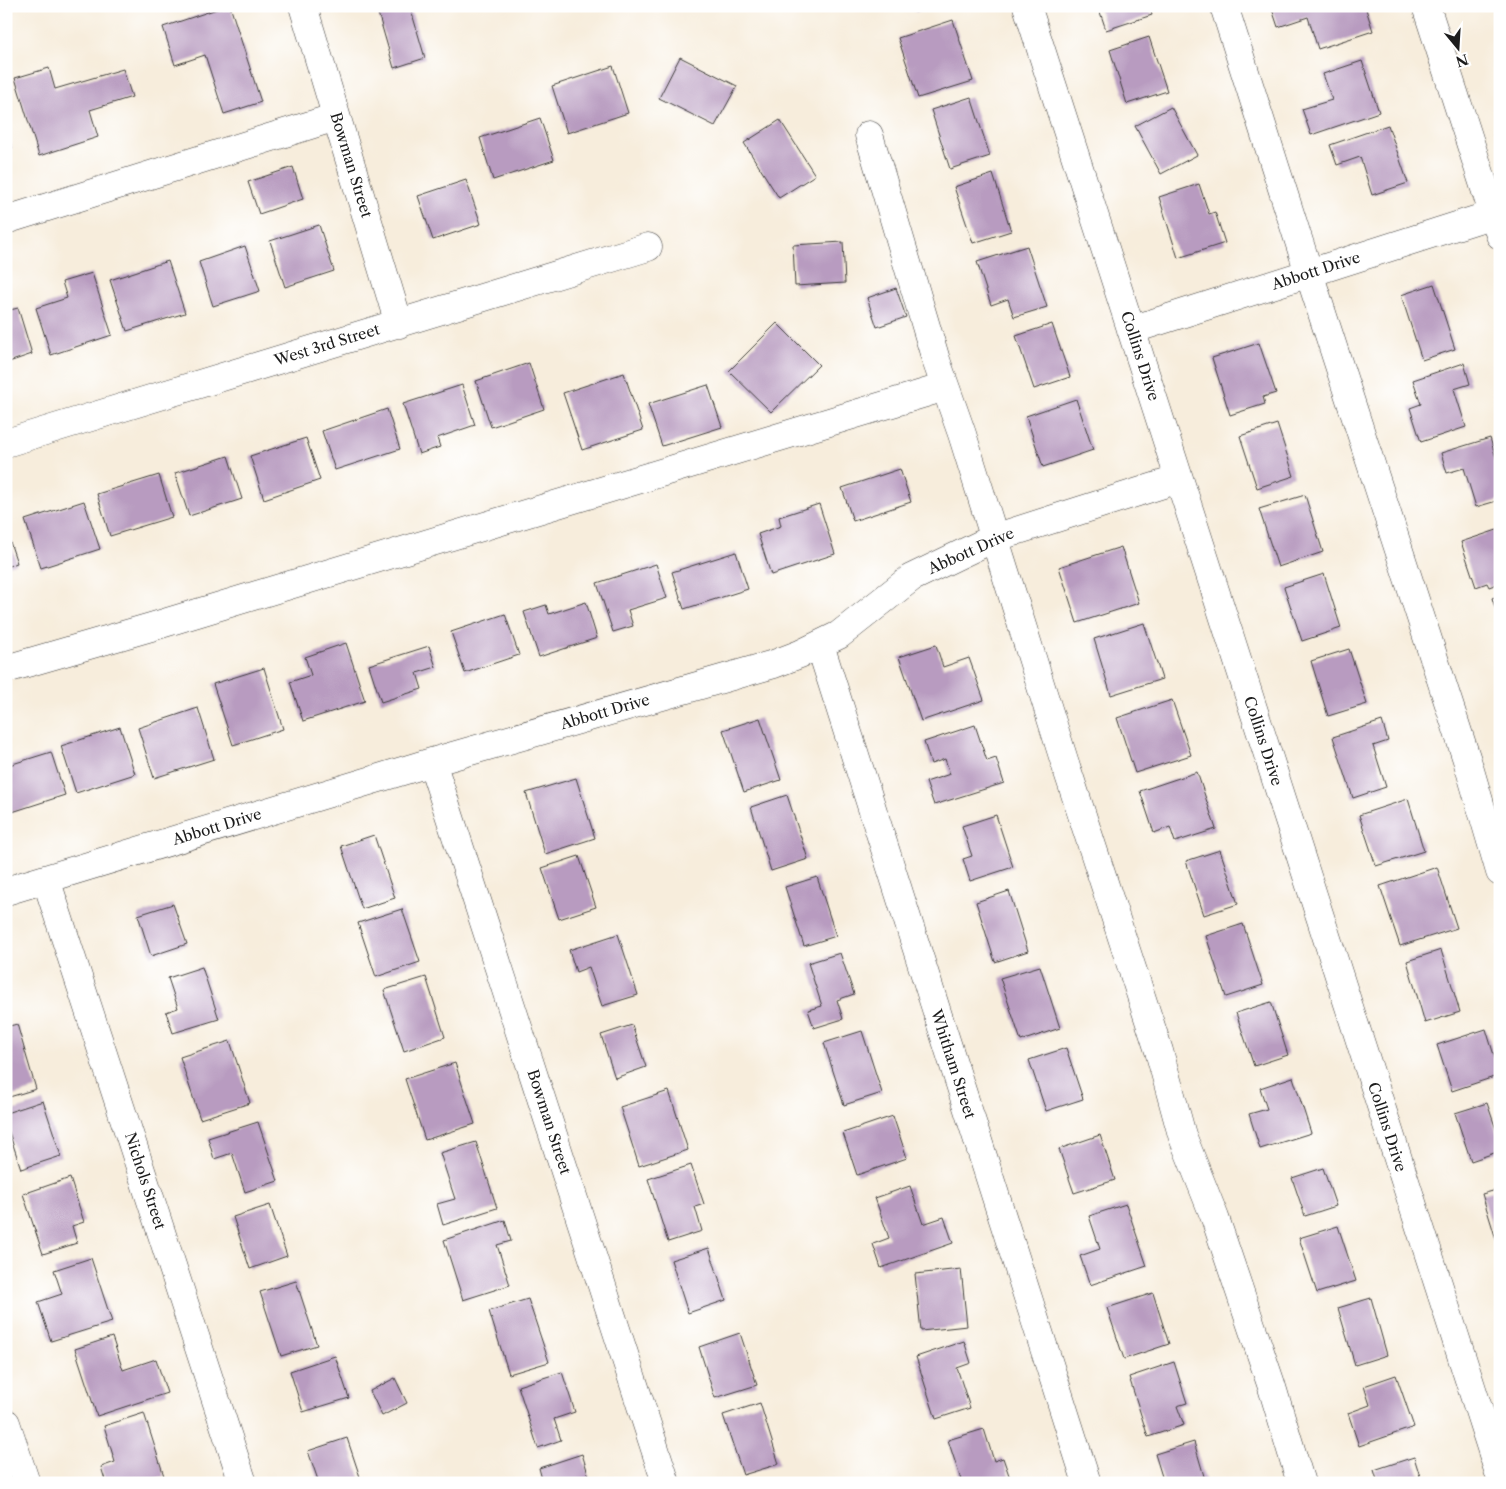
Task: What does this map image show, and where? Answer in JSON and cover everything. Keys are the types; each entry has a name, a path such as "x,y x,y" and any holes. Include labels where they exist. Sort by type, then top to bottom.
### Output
{"street":[{"name":"Bowman Street","path":"303,6 399,324"},
{"name":"Collins Drive","path":"1027,6 1500,1476"},
{"path":"1224,6 1467,760 1500,872"},
{"path":"1426,6 1498,220"},
{"path":"6,220 336,117"},
{"path":"869,135 945,387 962,434 1130,966 1159,1051 1182,1135 1215,1218 1271,1384 1301,1483"},
{"name":"Abbott Drive","path":"1132,330 1309,273 1498,220"},
{"name":"West 3rd Street","path":"6,443 648,247"},
{"path":"6,669 945,387"},
{"name":"Abbott Drive","path":"6,891 432,762 774,664 839,635 911,578 994,538 1179,479"},
{"name":"Whitham Street","path":"820,645 1087,1483"},
{"name":"Bowman Street","path":"432,762 666,1483"},
{"name":"Nichols Street","path":"46,879 243,1483"},
{"path":"6,1422 26,1483"}],"building":[{"path":"230,6 261,102 224,114 205,55 175,65 163,27"},
{"path":"376,6 423,6 411,10 425,58 394,68"},
{"path":"913,6 931,6 931,7 915,12"},
{"path":"1098,6 1149,6 1152,15 1106,30"},
{"path":"1271,6 1351,6 1352,9 1365,6 1373,31 1318,49 1308,17 1278,27"},
{"path":"953,20 973,81 918,98 898,38"},
{"path":"1149,37 1167,91 1127,104 1110,50"},
{"path":"680,57 737,86 715,126 659,98"},
{"path":"1362,61 1379,112 1311,135 1302,109 1332,100 1323,74"},
{"path":"613,66 628,113 567,133 552,86"},
{"path":"49,68 55,89 123,69 132,97 90,110 98,137 39,156 15,78"},
{"path":"971,97 990,156 950,169 931,110"},
{"path":"1171,107 1197,155 1161,174 1135,126"},
{"path":"540,118 554,160 493,180 480,138"},
{"path":"780,120 815,175 779,198 744,143"},
{"path":"1388,125 1408,183 1372,195 1360,157 1337,165 1330,145"},
{"path":"6,132 12,148 6,150"},
{"path":"293,167 303,199 259,214 248,182"},
{"path":"993,174 1011,231 973,243 954,187"},
{"path":"466,180 481,224 433,240 418,196"},
{"path":"1199,184 1209,214 1215,212 1225,243 1178,258 1159,197"},
{"path":"319,225 334,271 285,287 270,241"},
{"path":"843,242 845,283 795,286 793,245"},
{"path":"245,246 260,291 213,306 199,262"},
{"path":"1027,246 1047,307 1014,317 1008,299 991,305 977,262"},
{"path":"168,261 185,313 127,331 110,280"},
{"path":"92,273 112,335 51,355 36,308 67,298 62,282"},
{"path":"1434,284 1455,349 1422,360 1401,295"},
{"path":"896,288 906,317 877,327 867,298"},
{"path":"18,308 32,354 6,363 6,311"},
{"path":"777,323 819,365 771,412 729,371"},
{"path":"1052,324 1070,377 1034,389 1016,336"},
{"path":"1259,343 1276,393 1263,397 1265,404 1230,415 1212,358"},
{"path":"529,363 544,409 491,427 476,381"},
{"path":"1464,363 1470,384 1454,389 1466,427 1421,442 1410,408 1421,404 1413,380"},
{"path":"624,373 643,430 582,450 563,393"},
{"path":"462,385 475,425 437,438 440,447 419,454 403,404"},
{"path":"708,385 722,427 662,446 648,404"},
{"path":"1076,399 1093,450 1043,467 1026,416"},
{"path":"387,409 400,449 335,470 322,431"},
{"path":"1277,424 1294,476 1257,488 1240,436"},
{"path":"306,438 320,480 264,499 250,456"},
{"path":"1490,438 1500,471 1500,500 1476,507 1464,468 1447,473 1441,453"},
{"path":"228,456 242,499 189,516 175,473"},
{"path":"900,469 911,502 853,521 842,488"},
{"path":"159,475 172,517 110,536 97,494"},
{"path":"1305,495 1323,552 1278,567 1259,509"},
{"path":"84,501 100,549 41,568 25,520"},
{"path":"819,504 835,554 771,575 758,534 781,526 779,517"},
{"path":"1500,529 1500,583 1489,587 1487,583 1476,587 1461,542"},
{"path":"6,530 17,563 6,567"},
{"path":"1121,547 1139,603 1077,623 1059,567"},
{"path":"736,552 748,589 684,609 672,572"},
{"path":"656,564 667,598 628,610 633,626 613,632 597,583"},
{"path":"1324,574 1341,628 1302,641 1284,587"},
{"path":"1500,595 1500,620 1499,620 1492,598"},
{"path":"586,602 597,638 539,657 524,612 546,605 549,614"},
{"path":"505,614 519,655 465,673 451,632"},
{"path":"1144,623 1162,679 1111,695 1094,639"},
{"path":"346,643 365,701 303,721 290,682 311,675 305,657"},
{"path":"936,645 943,667 969,658 984,700 921,721 899,657"},
{"path":"429,646 436,667 417,673 422,689 381,702 369,665"},
{"path":"1349,649 1367,704 1328,716 1311,661"},
{"path":"264,668 283,729 233,745 213,684"},
{"path":"1172,700 1191,755 1135,773 1117,718"},
{"path":"198,708 214,759 154,778 138,728"},
{"path":"760,718 781,780 744,792 723,730"},
{"path":"1382,721 1388,741 1373,746 1386,787 1353,798 1333,737"},
{"path":"975,725 987,761 996,758 1004,783 934,805 926,782 950,774 945,759 931,764 924,742"},
{"path":"120,727 135,774 76,793 61,746"},
{"path":"51,752 65,795 6,814 6,766"},
{"path":"1197,772 1216,829 1175,842 1170,827 1154,833 1140,791"},
{"path":"576,778 595,838 545,854 526,793"},
{"path":"787,795 808,859 771,871 751,807"},
{"path":"1408,799 1424,851 1376,866 1359,815"},
{"path":"996,815 1013,867 970,881 963,859 972,856 962,826"},
{"path":"374,835 395,898 362,909 341,846"},
{"path":"1220,850 1238,904 1204,915 1186,861"},
{"path":"579,856 596,907 559,919 542,868"},
{"path":"1437,867 1457,928 1400,946 1380,886"},
{"path":"817,877 836,936 804,946 785,887"},
{"path":"1009,891 1028,951 995,962 976,902"},
{"path":"173,904 187,944 151,956 138,915"},
{"path":"402,909 420,962 376,977 358,923"},
{"path":"1243,924 1263,985 1226,997 1206,936"},
{"path":"618,934 638,995 602,1006 589,967 576,972 569,950"},
{"path":"1441,950 1460,1012 1425,1023 1407,961"},
{"path":"840,953 854,994 837,1000 843,1019 814,1028 808,1010 822,1006 808,963"},
{"path":"1040,966 1060,1028 1021,1041 1000,978"},
{"path":"202,967 219,1019 173,1033 166,1012 178,1008 168,978"},
{"path":"426,977 445,1037 404,1051 384,990"},
{"path":"1271,1002 1288,1055 1254,1066 1236,1013"},
{"path":"17,1024 36,1089 6,1098 6,1027"},
{"path":"632,1025 646,1067 615,1078 601,1035"},
{"path":"1486,1029 1500,1075 1452,1091 1437,1045"},
{"path":"862,1031 882,1093 844,1105 824,1043"},
{"path":"230,1041 250,1103 200,1119 180,1057"},
{"path":"1066,1048 1083,1099 1046,1111 1029,1060"},
{"path":"455,1063 475,1124 425,1140 405,1079"},
{"path":"1293,1077 1311,1133 1260,1149 1249,1114 1267,1109 1260,1088"},
{"path":"669,1091 688,1150 639,1166 620,1107"},
{"path":"43,1101 61,1156 21,1169 6,1123 6,1113"},
{"path":"1487,1103 1500,1141 1500,1151 1471,1161 1455,1113"},
{"path":"893,1116 907,1158 857,1175 843,1133"},
{"path":"258,1122 278,1181 245,1192 232,1153 214,1159 208,1138"},
{"path":"1100,1135 1115,1180 1074,1193 1059,1149"},
{"path":"476,1142 497,1208 443,1225 437,1204 455,1199 440,1153"},
{"path":"691,1165 704,1204 695,1207 702,1231 668,1242 648,1179"},
{"path":"1323,1168 1336,1206 1305,1216 1292,1178"},
{"path":"70,1178 84,1222 72,1226 77,1243 43,1254 23,1194"},
{"path":"910,1186 923,1224 944,1217 953,1243 881,1268 873,1244 889,1238 875,1198"},
{"path":"1500,1189 1500,1249 1499,1249 1482,1194"},
{"path":"1126,1204 1147,1266 1090,1285 1080,1256 1100,1249 1089,1216"},
{"path":"270,1205 287,1256 250,1269 233,1217"},
{"path":"505,1220 511,1241 497,1245 510,1285 463,1300 444,1240"},
{"path":"1338,1226 1356,1281 1317,1293 1299,1238"},
{"path":"709,1248 726,1300 688,1313 671,1260"},
{"path":"91,1258 112,1322 51,1341 38,1302 62,1294 54,1270"},
{"path":"961,1269 967,1326 921,1331 915,1274"},
{"path":"296,1281 317,1345 281,1356 260,1292"},
{"path":"1153,1293 1169,1344 1124,1359 1107,1308"},
{"path":"1371,1298 1387,1355 1355,1365 1338,1308"},
{"path":"528,1299 549,1362 509,1374 489,1311"},
{"path":"740,1333 757,1385 715,1398 699,1347"},
{"path":"112,1337 123,1370 156,1359 167,1393 97,1416 75,1349"},
{"path":"964,1341 971,1363 957,1368 970,1408 936,1419 916,1357"},
{"path":"335,1356 349,1398 303,1412 290,1371"},
{"path":"1174,1362 1187,1403 1177,1406 1184,1425 1148,1437 1129,1377"},
{"path":"562,1372 575,1412 554,1419 561,1440 538,1448 518,1386"},
{"path":"1396,1375 1414,1427 1359,1446 1348,1413 1370,1405 1364,1386"},
{"path":"395,1378 407,1403 382,1416 370,1391"},
{"path":"760,1403 779,1464 743,1475 723,1415"},
{"path":"144,1413 164,1476 143,1483 106,1483 101,1467 115,1462 104,1426"},
{"path":"984,1429 994,1461 1003,1458 1011,1481 1004,1483 962,1483 948,1440"},
{"path":"347,1438 362,1483 319,1483 308,1451"},
{"path":"1194,1442 1206,1483 1164,1483 1155,1454"},
{"path":"582,1454 591,1483 543,1483 539,1468"},
{"path":"1414,1457 1422,1483 1378,1483 1374,1470"}]}
